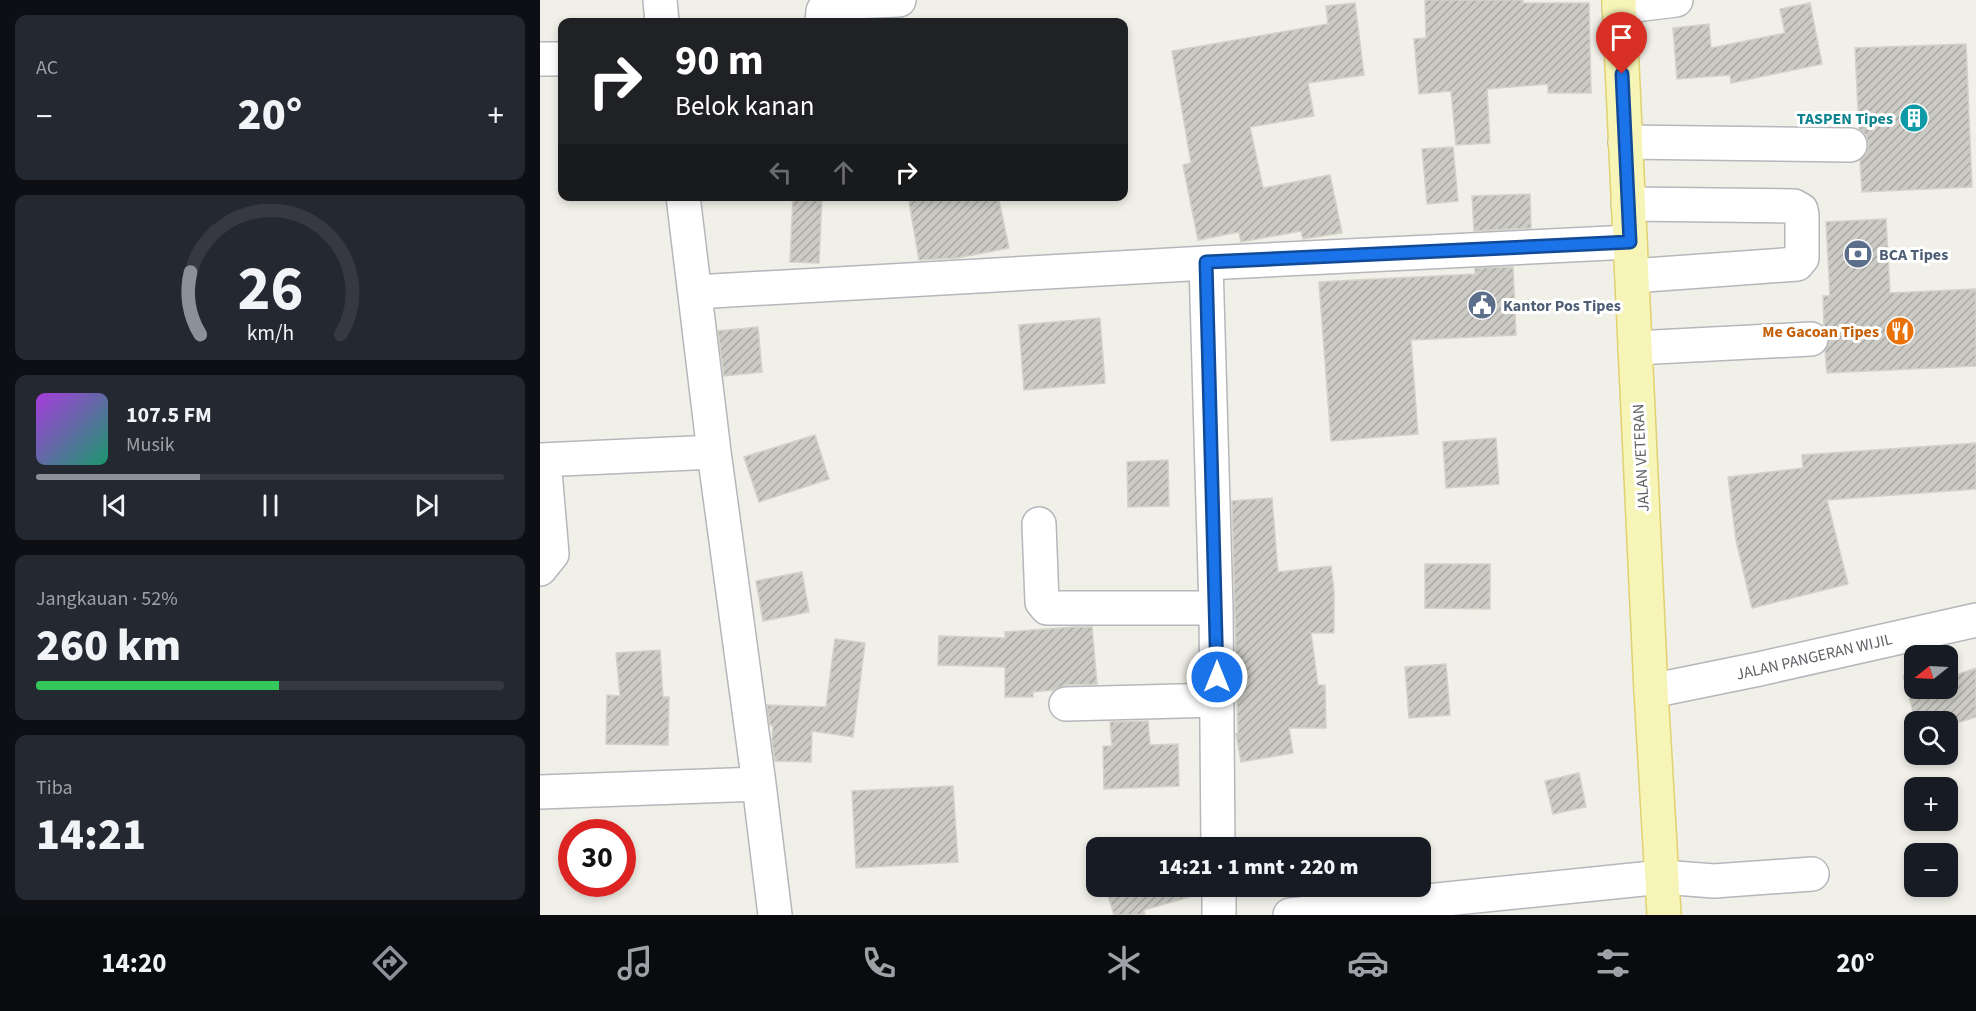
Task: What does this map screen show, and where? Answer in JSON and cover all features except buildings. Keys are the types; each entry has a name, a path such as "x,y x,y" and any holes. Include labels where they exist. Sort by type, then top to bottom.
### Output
{"main road":[{"name":"JALAN VETERAN","path":"1619,3 1651,691 1664,915"}],"street":[{"path":"660,0 662,18"},
{"path":"822,18 823,11 828,3 899,0"},
{"path":"1619,3 1676,0"},
{"path":"540,59 558,59"},
{"path":"1625,142 1850,145"},
{"path":"684,201 775,915"},
{"path":"1628,204 1794,206 1801,210 1802,215 1802,258 1794,265 1632,276"},
{"path":"695,292 1206,262 1630,242"},
{"path":"1206,262 1216,608 1218,837"},
{"path":"1635,348 1811,339"},
{"path":"540,569 552,554 542,460 714,452"},
{"path":"1039,524 1042,602 1047,608 1216,608"},
{"name":"JALAN PANGERAN WIJIL","path":"1651,691 1976,620"},
{"path":"1066,704 1217,700"},
{"path":"540,792 759,784"},
{"path":"1290,915 1662,878 1714,881 1812,874"},
{"path":"1219,897 1219,915"}],"place":[{"name":"TASPEN Tipes","path":"1914,118"},
{"name":"BCA Tipes","path":"1858,254"},
{"name":"Kantor Pos Tipes","path":"1482,305"},
{"name":"Me Gacoan Tipes","path":"1900,331"}],"route":[{"path":"1217,677 1206,262 1630,242 1622,74"}]}
